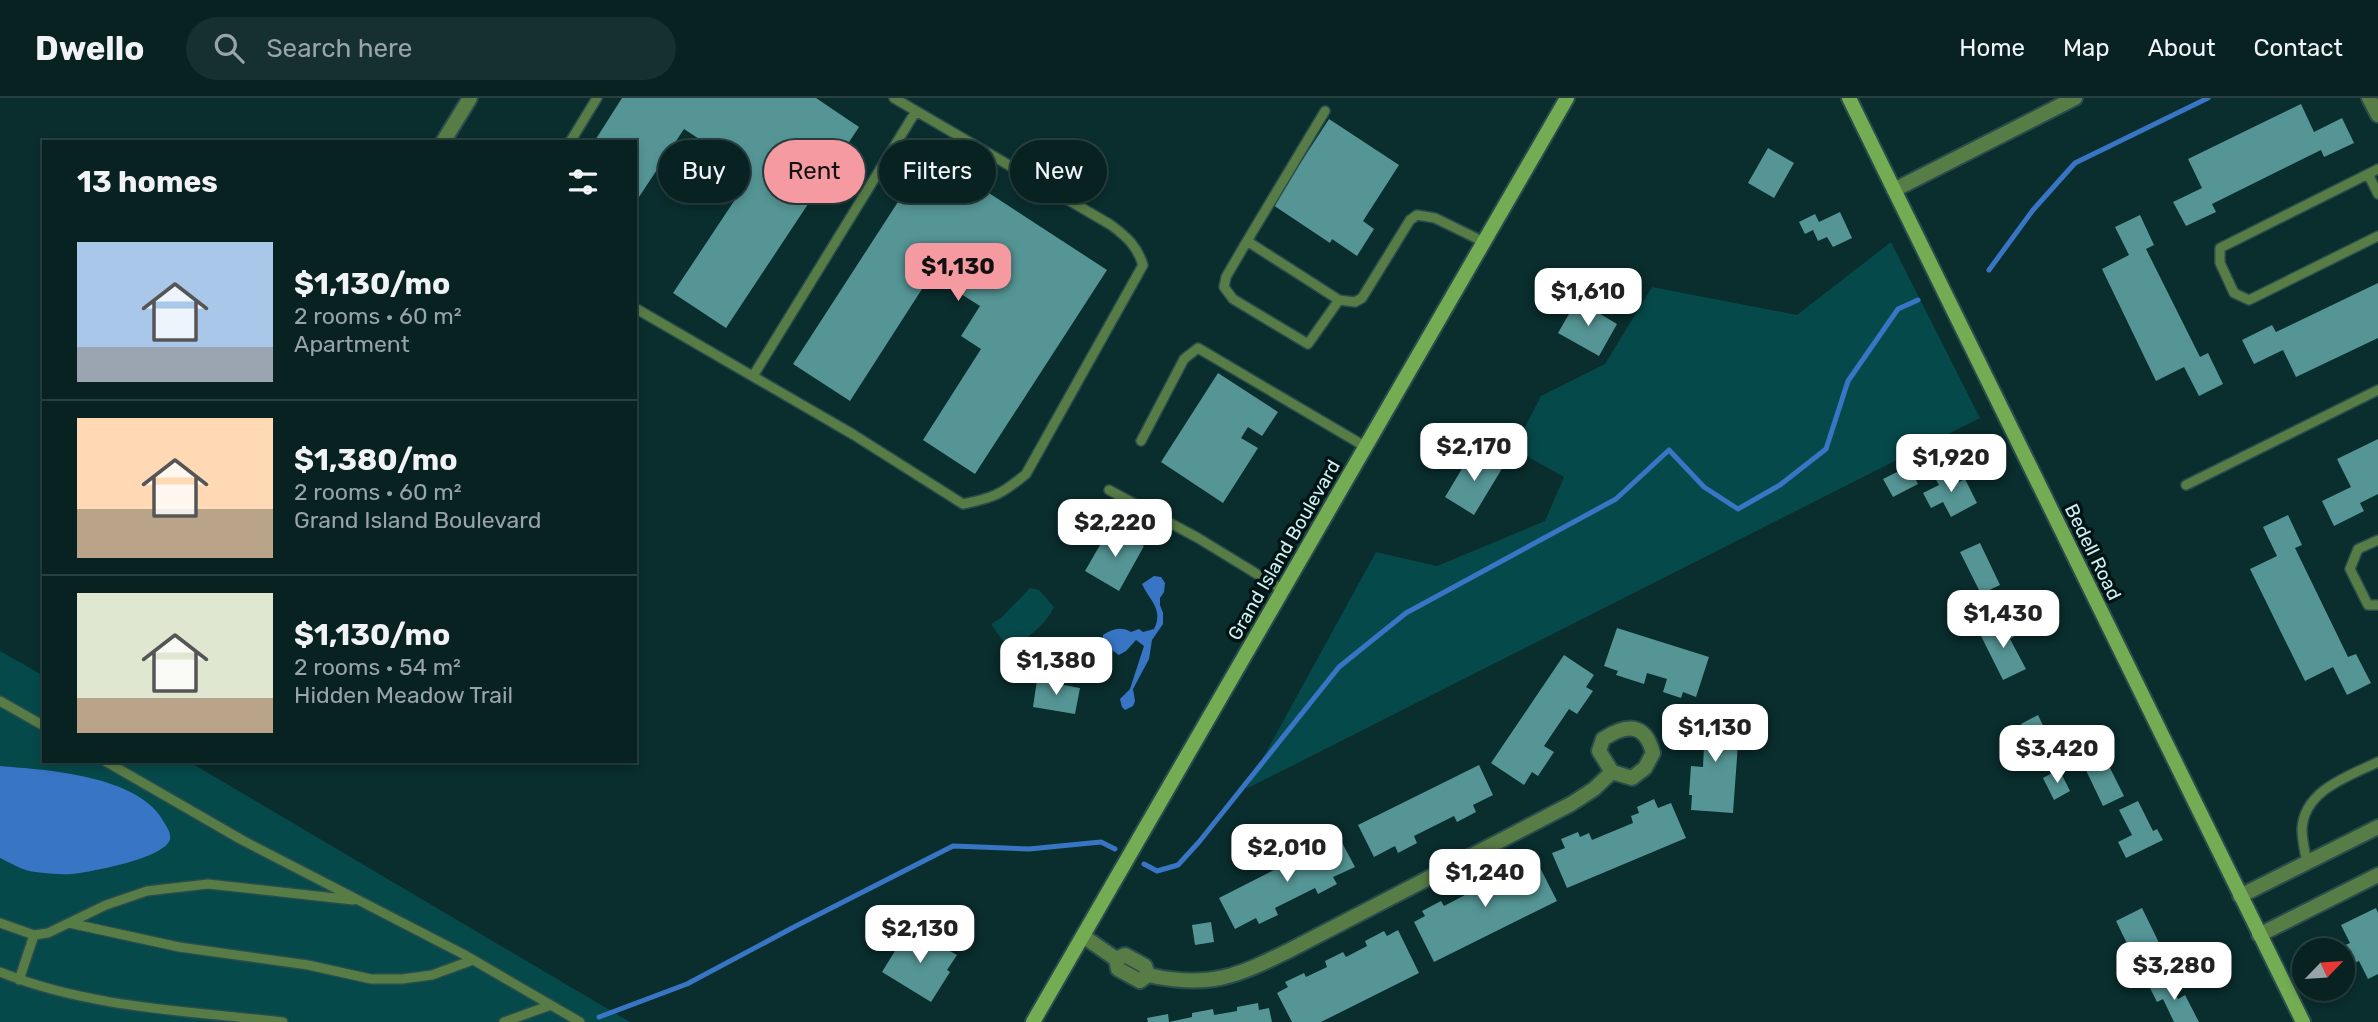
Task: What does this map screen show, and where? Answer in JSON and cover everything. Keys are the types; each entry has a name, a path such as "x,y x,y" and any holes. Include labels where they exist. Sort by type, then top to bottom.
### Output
{"main road":[{"name":"Grand Island Boulevard","path":"1033,1022 1567,98"},
{"name":"Bedell Road","path":"1849,98 2303,1022"}],"street":[{"path":"444,140 470,98"},
{"path":"1894,190 2075,98"},
{"path":"2370,98 2378,115"},
{"path":"1083,936 1116,959 1118,969 1140,981 1148,975 1172,981 1230,977 1250,970 1571,804 1594,789 1612,772"},
{"path":"2240,896 2378,827"},
{"path":"2259,935 2378,875"}],"lane":[{"path":"571,140 597,98"},
{"path":"637,309 853,435 963,504 992,498 1008,489 1026,474 1143,265 1139,251 1111,225 894,98"},
{"path":"753,376 916,111"},
{"path":"1325,111 1226,277 1224,287 1233,299 1308,344 1339,300"},
{"path":"2378,169 2220,247 2220,264 2234,293 2249,300 2378,236"},
{"path":"2368,174 2378,194"},
{"path":"1247,241 1339,300 1355,302 1362,298 1410,220 1417,215 1435,218 1484,242"},
{"path":"1141,441 1184,359 1198,348 1366,447"},
{"path":"2186,485 2378,390"},
{"path":"1109,490 1198,538 1283,590"},
{"path":"2378,540 2358,549 2350,569 2368,605 2378,605"},
{"path":"0,701 42,725"},
{"path":"2307,863 2302,829 2306,813 2315,798 2329,786 2378,762"},
{"path":"108,763 242,840 473,960 580,1022"},
{"path":"0,923 34,935 48,933 106,905 147,891 208,884 359,900"},
{"path":"69,923 179,947 308,965 370,979 432,975 473,960"},
{"path":"19,980 34,935"},
{"path":"0,972 52,990 106,1001 283,1022"},
{"path":"504,1022 551,1005"}],"shaded area":[{"path":"1891,242 1980,418 1246,789 1376,552 1437,566 1545,521 1564,477 1514,449 1541,396 1605,364 1652,287 1797,315"},
{"path":"1030,588 1039,590 1054,607 1039,627 1019,643 1016,652 1005,644 991,624 1001,618"},
{"path":"0,651 42,675 42,763 191,763 630,1022 0,1022"}],"water":[{"path":"1154,576 1161,577 1165,583 1160,598 1163,624 1152,640 1149,659 1133,689 1133,706 1125,710 1120,699 1130,689 1144,646 1136,640 1119,655 1103,644 1103,635 1117,629 1131,632 1139,629 1143,632 1154,629 1157,622 1156,610 1142,584"},
{"path":"0,766 67,773 115,785 136,795 153,808 168,829 170,839 165,846 142,858 95,870 63,874 22,868 0,858"}],"building":[{"path":"622,98 816,98 859,127 850,140 764,140 764,203 809,203 726,328 673,293 733,203 750,203 750,140 701,140 684,129 677,140 658,140 658,168 637,200 637,140 595,140"},
{"path":"2301,104 2314,132 2342,118 2354,143 2324,157 2321,150 2212,204 2216,212 2186,226 2173,202 2202,188 2188,159"},
{"path":"1329,119 1399,165 1363,221 1374,229 1357,256 1332,239 1330,243 1273,205"},
{"path":"1768,148 1794,163 1774,198 1748,183"},
{"path":"996,198 1107,270 975,474 923,440 981,349 961,336 980,306 931,275 850,401 793,364 897,203 996,203"},
{"path":"1840,212 1852,238 1833,247 1827,237 1818,241 1813,230 1805,234 1799,222 1815,214 1819,222"},
{"path":"2140,215 2154,245 2146,249 2200,357 2208,353 2223,384 2199,396 2184,367 2156,381 2102,269 2129,255 2115,227"},
{"path":"2378,283 2378,338 2296,377 2283,350 2254,364 2242,340 2272,325 2276,332"},
{"path":"1577,300 1617,324 1599,356 1558,333"},
{"path":"1218,373 1278,412 1262,436 1248,427 1241,438 1258,448 1223,503 1161,462"},
{"path":"2378,439 2378,494 2360,503 2364,511 2334,526 2322,501 2351,487 2337,459"},
{"path":"1479,451 1503,467 1474,515 1445,497 1466,462 1471,465"},
{"path":"1909,466 1918,484 1893,497 1883,479"},
{"path":"1952,469 1959,482 1965,479 1977,503 1951,517 1943,502 1931,508 1923,493 1939,485 1935,478"},
{"path":"2288,515 2302,545 2295,548 2348,657 2356,654 2371,683 2347,695 2333,667 2305,681 2250,569 2277,556 2263,527"},
{"path":"1111,526 1144,546 1119,591 1085,571"},
{"path":"1980,543 2000,585 1981,594 1960,552"},
{"path":"2007,621 2015,636 2010,639 2026,669 2003,680 1980,634"},
{"path":"1617,628 1709,657 1696,697 1683,692 1681,698 1663,692 1667,679 1647,673 1644,684 1616,675 1618,671 1604,666"},
{"path":"1564,655 1594,675 1586,687 1593,691 1577,714 1569,709 1544,746 1554,752 1538,776 1532,772 1524,785 1491,763"},
{"path":"1037,680 1080,688 1075,714 1033,707"},
{"path":"1701,713 1740,716 1733,813 1691,810 1691,766 1703,767 1704,746 1692,745 1693,727 1700,727"},
{"path":"2038,715 2053,746 2023,760 2017,748 2030,742 2021,724"},
{"path":"2104,756 2124,796 2103,806 2084,766"},
{"path":"1479,765 1493,795 1473,805 1476,812 1457,822 1454,816 1414,836 1417,843 1398,853 1395,846 1374,857 1358,825"},
{"path":"2059,769 2070,791 2054,800 2043,778"},
{"path":"1654,799 1658,808 1671,803 1686,838 1567,888 1552,853 1565,848 1561,839 1578,832 1580,837 1589,833 1592,840 1633,823 1631,816 1639,813 1637,807"},
{"path":"2138,801 2153,831 2157,829 2163,840 2126,858 2118,842 2132,835 2119,810"},
{"path":"1339,837 1355,867 1333,877 1337,884 1318,894 1315,888 1275,908 1278,915 1259,924 1256,918 1235,929 1219,898"},
{"path":"1535,858 1557,901 1434,962 1414,922 1425,916 1422,911 1441,901 1444,906 1465,895 1462,890 1481,881 1483,885 1504,874 1502,870 1522,860 1524,864"},
{"path":"2142,908 2166,957 2140,970 2116,921"},
{"path":"2376,908 2378,974 2368,979 2359,961 2356,962 2356,938 2348,938 2341,925"},
{"path":"1211,922 1214,942 1195,945 1192,925"},
{"path":"909,928 957,955 947,970 950,972 931,1002 882,972"},
{"path":"1398,930 1419,973 1321,1022 1292,1022 1277,993 1288,987 1285,982 1304,973 1306,977 1327,967 1325,961 1343,952 1346,957 1367,946 1365,941 1384,931 1387,936"},
{"path":"2167,977 2178,999 2185,995 2199,1022 2174,1022 2163,999 2157,1002 2149,986"},
{"path":"1258,1003 1259,1010 1269,1008 1272,1022 1169,1022 1192,1017 1192,1013 1213,1009 1214,1015 1237,1011 1237,1007"},
{"path":"1168,1014 1169,1022 1148,1022 1147,1018"}],"waterway":[{"path":"1989,270 2033,210 2075,163 2208,98"},
{"path":"1144,864 1157,871 1178,865 1339,667 1406,613 1616,499 1669,450 1704,487 1738,509 1780,485 1826,449 1848,381 1898,309 1918,300"},
{"path":"599,1017 687,984 953,846 1029,849 1101,842 1115,849"}]}
